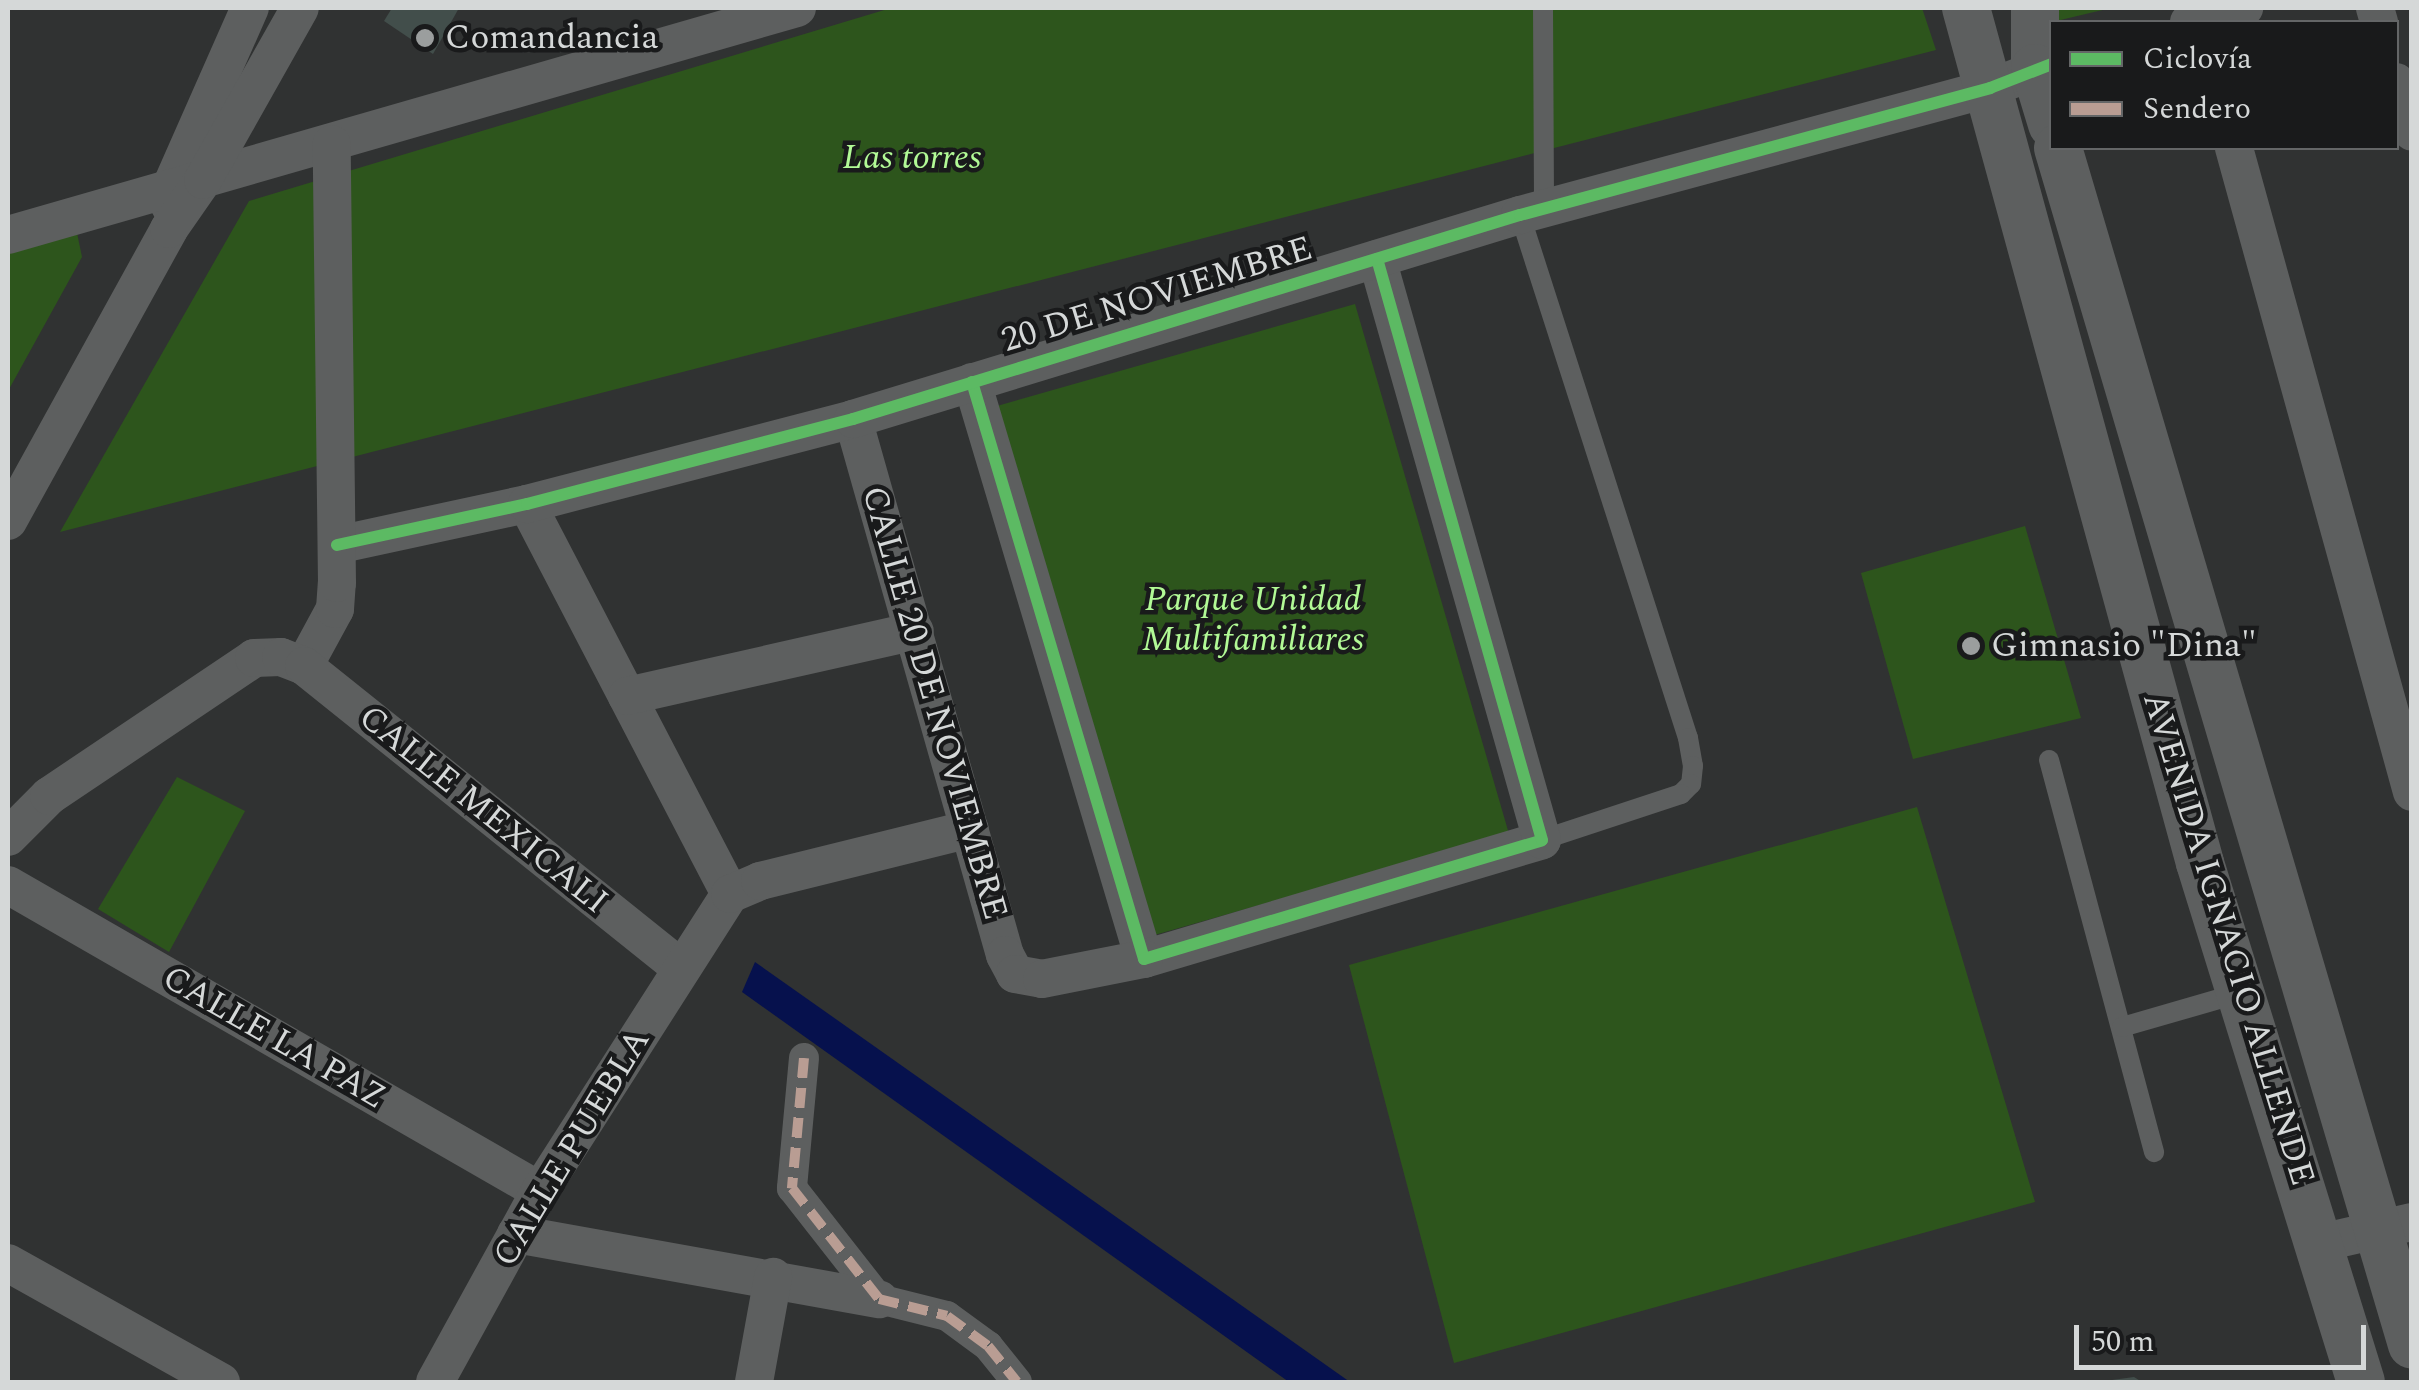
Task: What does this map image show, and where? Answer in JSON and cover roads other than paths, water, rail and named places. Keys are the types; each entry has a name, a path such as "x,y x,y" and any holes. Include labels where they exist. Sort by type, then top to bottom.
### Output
{"street":[{"path":"8,521 168,229 250,8"},
{"path":"187,184 300,8"},
{"path":"8,235 797,8"},
{"name":"AVENIDA IGNACIO ALLENDE","path":"1966,8 2200,863 2362,1382"},
{"path":"1999,8 2004,28 2043,66"},
{"path":"2035,8 2049,105"},
{"path":"2203,20 2244,8"},
{"name":"20 DE NOVIEMBRE","path":"337,545 526,504 853,419 1532,212 1990,88 2043,66"},
{"path":"2399,91 2412,132"},
{"path":"8,837 49,796 254,658 300,658 335,609 332,144"},
{"name":"AVENIDA IGNACIO ALLENDE","path":"2059,150 2393,1227 2412,1345"},
{"path":"2235,150 2412,792"},
{"path":"972,382 1144,960 1542,840 1377,260"},
{"name":"CALLE 20 DE NOVIEMBRE","path":"853,419 1005,955 1014,974 1042,979 1144,960"},
{"path":"526,504 627,696 707,931 760,882 970,830"},
{"path":"627,696 915,630"},
{"name":"CALLE MEXICALI","path":"300,658 707,931"},
{"name":"CALLE LA PAZ","path":"8,885 540,1191"},
{"name":"CALLE PUEBLA","path":"435,1382 540,1191 707,931"},
{"path":"804,1058 792,1188 879,1299"},
{"path":"2320,1244 2393,1227"},
{"path":"516,1234 773,1277 948,1316 988,1346 1017,1382"},
{"path":"8,1262 221,1382"},
{"path":"754,1382 773,1277"}],"lane":[{"path":"1542,840 1681,794 1691,784 1693,766 1688,738 1532,212 1543,8"},
{"path":"2049,760 2154,1152"},
{"path":"2122,1027 2242,992"}],"place":[{"name":"Comandancia","path":"425,38"},
{"name":"Gimnasio \"Dina\"","path":"1971,646"}],"park label":[{"name":"Las torres","path":"912,158"},
{"name":"Parque Unidad Multifamiliares","path":"1253,620"}]}
